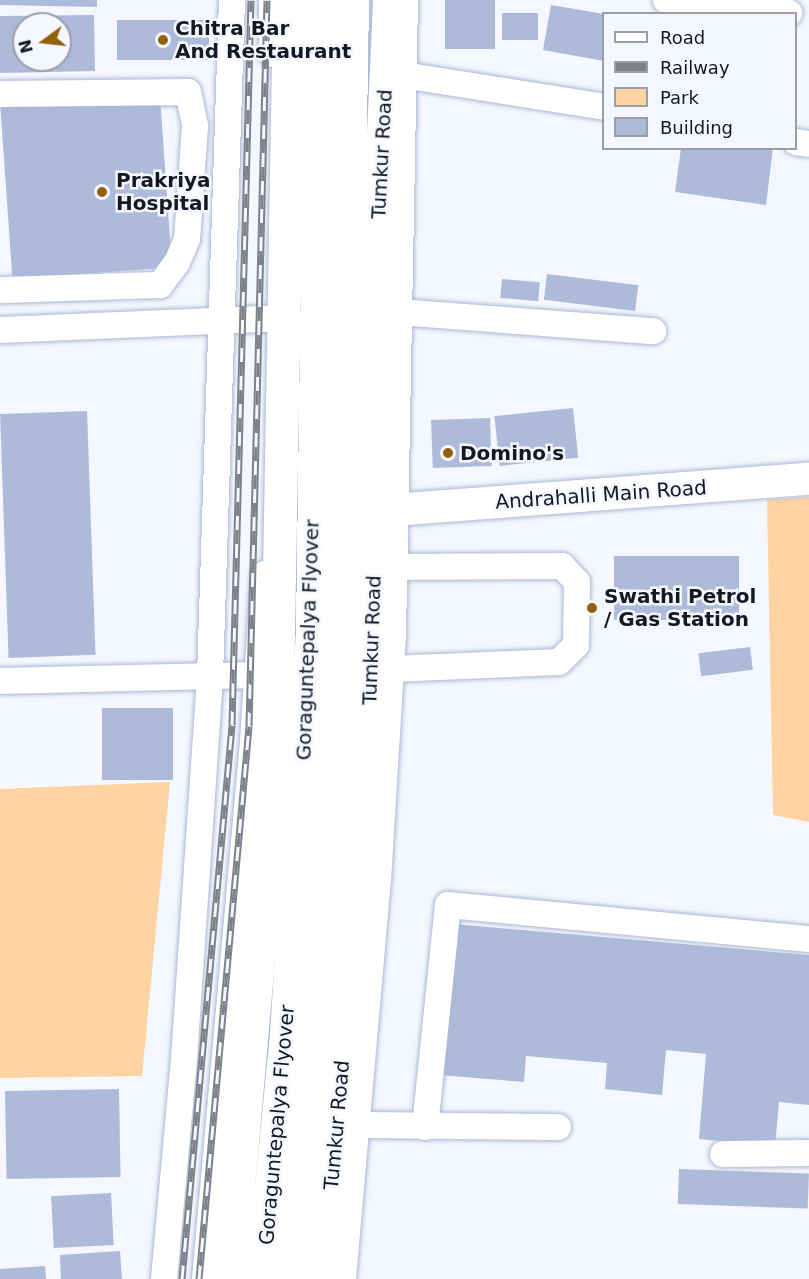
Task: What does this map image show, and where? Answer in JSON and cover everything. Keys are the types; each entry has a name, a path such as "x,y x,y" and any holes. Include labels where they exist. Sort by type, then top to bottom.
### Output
{"highway":[{"path":"230,1279 266,871 277,690 277,318 289,0"},
{"name":"Goraguntepalya Flyover","path":"262,1279 287,1022 312,627 321,0"},
{"name":"Goraguntepalya Flyover","path":"294,1279 328,870 342,643 352,0"},
{"name":"Tumkur Road","path":"324,1279 366,913 373,640 378,244 389,0"}],"main road":[{"name":"Andrahalli Main Road","path":"392,510 809,479"}],"street":[{"path":"164,1279 184,1059 210,676 232,0"},
{"path":"205,1279 258,675 277,318 272,0"},
{"path":"343,1279 357,1125 366,913 391,669 392,510 405,0"},
{"path":"666,0 780,12"},
{"path":"403,75 602,107"},
{"path":"0,94 188,92 195,126 187,238 177,262 160,285 0,290"},
{"path":"195,126 228,126"},
{"path":"398,312 653,332"},
{"path":"0,330 277,318"},
{"path":"391,669 559,662 576,645 577,582 562,566 392,567"},
{"path":"0,681 258,675"},
{"path":"425,1127 448,904 809,939"},
{"path":"357,1125 558,1127"},
{"path":"723,1154 809,1154"}],"green space":[{"path":"809,497 809,822 773,815 767,500"},
{"path":"170,782 142,1076 0,1078 0,789"}],"building":[{"path":"0,0 97,0 97,7 0,5"},
{"path":"445,0 495,0 495,49 445,49"},
{"path":"551,5 602,14 602,61 543,50"},
{"path":"502,13 538,13 538,40 502,40"},
{"path":"72,15 94,15 95,71 72,71"},
{"path":"0,16 12,16 12,72 48,72 0,73"},
{"name":"Chitra Bar And Restaurant","path":"117,20 209,20 209,60 117,60"},
{"path":"160,96 172,268 12,279 0,107"},
{"path":"681,150 773,150 766,205 675,192"},
{"path":"547,274 638,285 635,311 544,300"},
{"path":"502,279 540,282 538,301 500,298"},
{"path":"573,408 578,458 500,466 494,416"},
{"path":"87,411 96,655 9,658 0,414"},
{"path":"490,418 492,466 433,468 431,420"},
{"path":"614,556 739,556 739,620 614,620"},
{"path":"750,647 753,670 701,676 698,653"},
{"path":"102,708 173,708 173,780 102,780"},
{"path":"453,924 809,955 809,1105 779,1102 775,1146 699,1139 706,1054 666,1050 662,1095 605,1089 607,1063 526,1056 524,1082 440,1075"},
{"path":"119,1089 121,1177 7,1179 5,1091"},
{"path":"679,1169 809,1174 808,1209 678,1204"},
{"path":"111,1193 114,1245 54,1248 51,1196"},
{"path":"120,1251 122,1279 61,1279 60,1255"},
{"path":"45,1266 46,1279 0,1279 0,1269"}],"railway":[{"path":"182,1279 232,725 251,0"},
{"path":"199,1279 249,726 267,0"}],"place":[{"name":"Chitra Bar And Restaurant","path":"163,40"},
{"name":"Prakriya Hospital","path":"102,192"},
{"name":"Domino's","path":"448,453"},
{"name":"Swathi Petrol / Gas Station","path":"592,608"}]}
